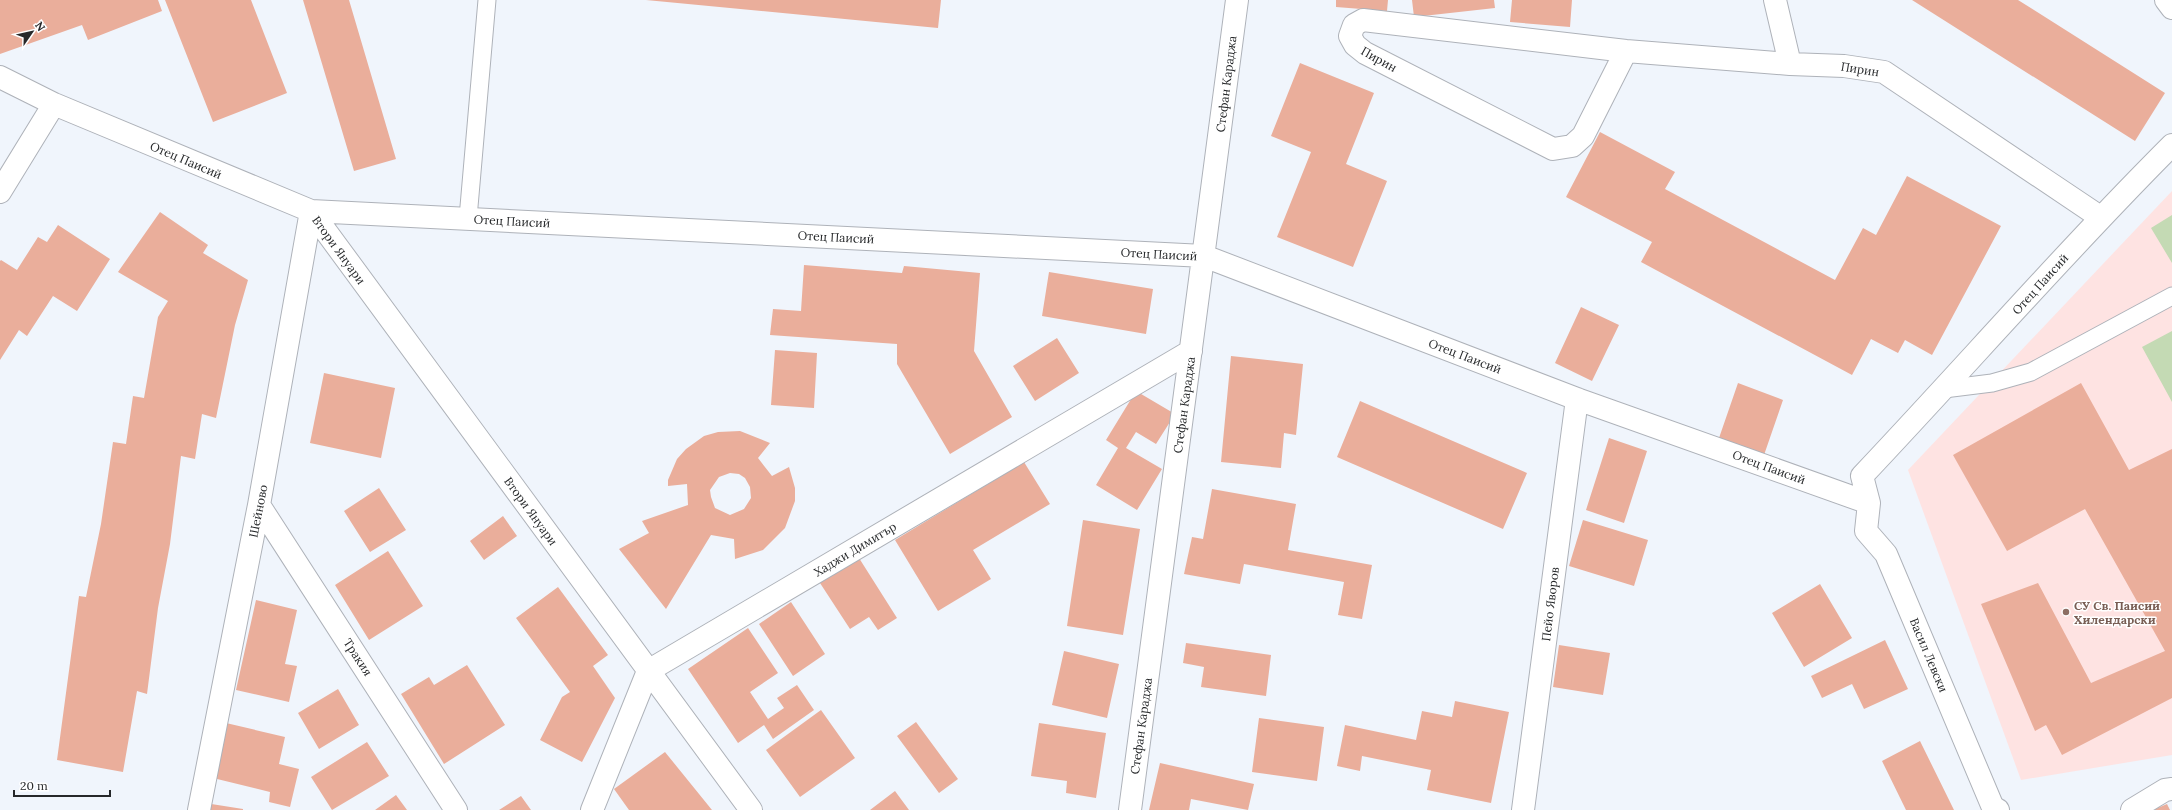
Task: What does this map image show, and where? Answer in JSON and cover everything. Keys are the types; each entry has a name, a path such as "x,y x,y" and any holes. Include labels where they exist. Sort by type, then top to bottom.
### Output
{"street":[{"name":"Стефан Караджа","path":"1130,810 1237,0"},
{"path":"1775,0 1790,64"},
{"path":"2166,0 2172,8"},
{"name":"Пирин","path":"1626,51 1583,136 1572,146 1553,149 1365,53 1355,46 1350,36 1354,25 1363,20 1626,51 1790,64 1844,66 1884,72 2100,217"},
{"name":"Отец Паисий","path":"0,78 54,104 311,211 1204,256 1577,399 1869,503"},
{"path":"0,192 54,104"},
{"name":"Отец Паисий","path":"1869,503 1862,476 1944,389 2100,217 2172,145"},
{"name":"Шейново","path":"199,810 259,505 311,211"},
{"name":"Втори Януари","path":"311,211 751,810"},
{"name":"Хаджи Димитър","path":"648,671 1191,350"},
{"name":"Пейо Яворов","path":"1523,810 1577,399"},
{"name":"Васил Левски","path":"1869,503 1866,531 1886,554 1995,809"},
{"name":"Тракия","path":"259,505 456,810"},
{"path":"592,810 648,671"},
{"path":"2132,810 2165,790 2172,789"}],"lane":[{"path":"468,218 487,0"},
{"path":"1944,389 1992,384 2031,372 2172,296"}],"shaded area":[{"name":"СУ Св. Паисий Хилендарски","path":"2172,191 2172,755 2021,780 1908,470"}],"green space":[{"path":"2172,215 2172,263 2151,228"},
{"path":"2172,331 2172,402 2142,347"}],"building":[{"path":"0,0 158,0 162,11 88,40 82,25 0,54"},
{"path":"165,0 251,0 287,93 213,122"},
{"path":"303,0 349,0 396,159 354,171"},
{"path":"646,0 941,0 938,28"},
{"path":"1336,0 1388,0 1387,11 1336,7"},
{"path":"1412,0 1494,0 1495,8 1414,17"},
{"path":"1512,0 1572,0 1570,27 1510,22"},
{"path":"1912,0 2018,0 2165,93 2135,141"},
{"path":"1300,63 1374,93 1346,164 1387,181 1353,267 1277,237 1311,152 1271,136"},
{"path":"1600,132 1675,172 1665,189 1835,280 1863,228 1876,235 1907,176 2001,226 1932,355 1905,340 1898,353 1871,339 1852,375 1641,262 1652,242 1566,197"},
{"path":"160,212 208,245 203,253 248,280 235,325 216,418 202,414 195,459 181,456 170,544 158,608 147,694 137,691 123,772 57,760 79,596 86,597 101,524 113,442 126,444 133,396 144,398 158,317 168,301 118,272"},
{"path":"58,225 110,259 77,311 53,296 27,336 19,330 0,360 0,261 1,260 17,270 38,237 47,242"},
{"path":"804,265 902,273 904,266 980,273 974,351 1012,417 950,454 897,364 897,344 770,335 773,309 801,311"},
{"path":"1049,272 1153,289 1146,334 1042,316"},
{"path":"1581,307 1619,325 1592,381 1555,363"},
{"path":"1057,338 1079,373 1035,401 1013,366"},
{"path":"775,350 817,353 814,408 771,405"},
{"path":"1231,356 1303,364 1296,435 1284,433 1281,468 1221,462"},
{"path":"324,373 395,388 381,458 310,443"},
{"path":"1738,383 1783,400 1764,455 1719,438"},
{"path":"2081,383 2129,470 2172,449 2172,698 2062,755 2046,725 2035,731 1981,604 2038,583 2091,683 2165,651 2085,509 2007,551 1953,455"},
{"path":"1136,391 1175,414 1156,444 1136,432 1126,448 1162,469 1137,510 1096,485 1118,448 1106,440"},
{"path":"1360,401 1527,473 1503,529 1337,457"},
{"path":"740,431 770,443 758,458 772,476 789,467 795,488 795,501 785,528 763,550 735,559 734,539 711,535 666,609 619,549 649,533 642,521 688,505 687,484 668,486 668,480 677,459 686,449 704,436 718,432","holes":["730,473 739,474 745,478 750,487 751,498 744,509 730,515 715,508 710,490 719,477"]},
{"path":"1609,438 1647,451 1624,523 1586,510"},
{"path":"1024,462 1050,504 973,550 991,579 938,611 895,540"},
{"path":"379,488 406,530 370,552 344,511"},
{"path":"1212,489 1296,504 1288,550 1372,565 1362,619 1338,615 1344,582 1244,564 1240,584 1184,574 1192,537 1203,539"},
{"path":"503,516 517,536 484,560 470,541"},
{"path":"1083,520 1140,529 1123,635 1067,626"},
{"path":"1583,520 1648,540 1634,586 1569,566"},
{"path":"388,551 423,606 369,640 335,585"},
{"path":"859,558 897,618 878,630 869,617 850,629 820,583"},
{"path":"1820,584 1852,638 1804,667 1772,613"},
{"path":"558,587 608,655 593,666 615,698 582,762 540,740 562,697 570,692 516,618"},
{"path":"256,600 297,610 285,664 297,666 289,702 236,690"},
{"path":"791,602 825,654 793,676 759,624"},
{"path":"748,628 778,673 750,692 768,719 784,708 777,698 797,685 814,710 773,739 764,725 738,743 688,669"},
{"path":"1885,640 1908,689 1864,709 1852,684 1822,698 1811,676"},
{"path":"1186,643 1271,655 1266,696 1201,687 1204,667 1183,663"},
{"path":"1559,645 1610,653 1603,695 1553,687"},
{"path":"1064,651 1119,664 1107,718 1052,705"},
{"path":"467,665 505,725 444,764 401,694 429,677 434,685"},
{"path":"338,689 359,725 319,749 298,713"},
{"path":"1455,701 1509,712 1491,803 1427,790 1431,770 1362,756 1360,771 1337,766 1345,725 1416,740 1422,711 1452,717"},
{"path":"821,710 855,758 800,797 766,750"},
{"path":"1259,718 1324,727 1317,781 1252,772"},
{"path":"916,722 958,779 939,793 897,736"},
{"path":"226,723 285,737 279,764 299,769 290,807 269,802 270,792 213,778"},
{"path":"1039,723 1106,733 1096,798 1066,793 1067,781 1031,776"},
{"path":"1920,741 1954,810 1906,810 1882,761"},
{"path":"367,742 389,776 332,810 311,777"},
{"path":"665,752 712,810 629,810 614,789"},
{"path":"1160,763 1254,784 1248,810 1191,799 1189,810 1149,810"},
{"path":"895,791 909,810 870,810"},
{"path":"396,795 407,810 375,810"},
{"path":"521,796 531,810 499,810"},
{"path":"205,803 243,809 243,810 204,810"},
{"path":"2167,804 2170,810 2153,810"}],"place":[{"name":"СУ Св. Паисий Хилендарски","path":"2066,612"}]}
